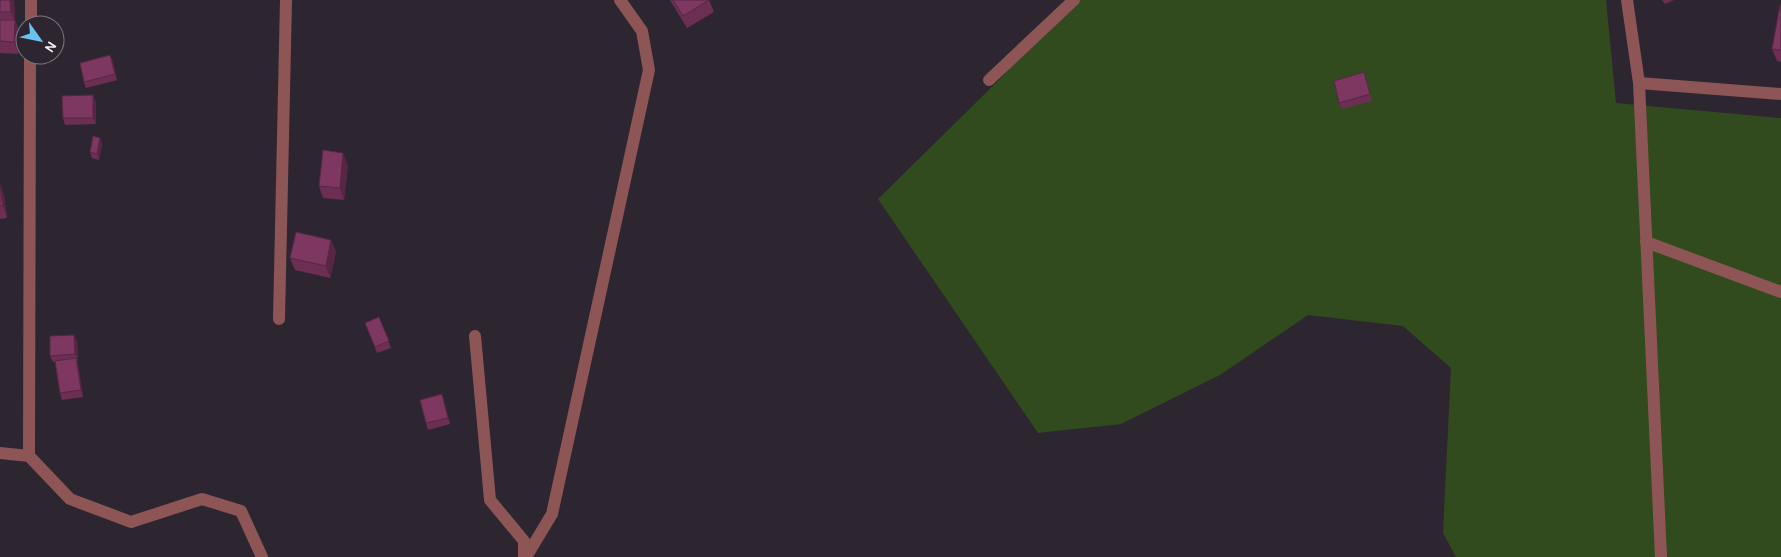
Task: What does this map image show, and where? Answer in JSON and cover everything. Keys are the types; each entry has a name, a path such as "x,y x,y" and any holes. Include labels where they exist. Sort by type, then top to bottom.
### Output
{"street":[{"path":"30,15 31,0"},
{"path":"279,319 286,0"},
{"path":"525,557 552,514 649,70 642,31 620,0"},
{"path":"989,80 1074,0"},
{"path":"1627,0 1638,82 1661,557"},
{"path":"29,456 30,65"},
{"path":"1638,82 1781,94"},
{"path":"1646,242 1781,292"},
{"path":"475,336 490,500 524,541 525,557"},
{"path":"0,453 29,456 70,499 131,522 202,499 241,511 262,557"}],"green space":[{"path":"1073,0 1606,0 1616,103 1781,118 1781,557 1456,557 1443,533 1451,368 1403,326 1308,315 1220,375 1121,424 1038,433 878,199 1003,76"}],"building":[{"path":"0,0 10,0 11,12 0,12"},
{"path":"673,0 709,0 683,16"},
{"path":"1781,5 1781,50 1772,49"},
{"path":"0,20 15,20 14,42 0,41"},
{"path":"110,55 115,74 84,82 80,63"},
{"path":"1364,72 1370,94 1339,103 1334,81"},
{"path":"93,95 93,118 63,118 62,96"},
{"path":"93,136 100,138 97,154 90,152"},
{"path":"323,150 343,153 340,188 319,186"},
{"path":"0,185 3,206 0,206"},
{"path":"296,232 331,240 326,266 290,258"},
{"path":"379,317 389,341 375,347 365,323"},
{"path":"74,335 75,354 50,356 50,336"},
{"path":"76,358 81,390 60,393 55,361"},
{"path":"442,394 448,418 426,423 420,400"}]}
